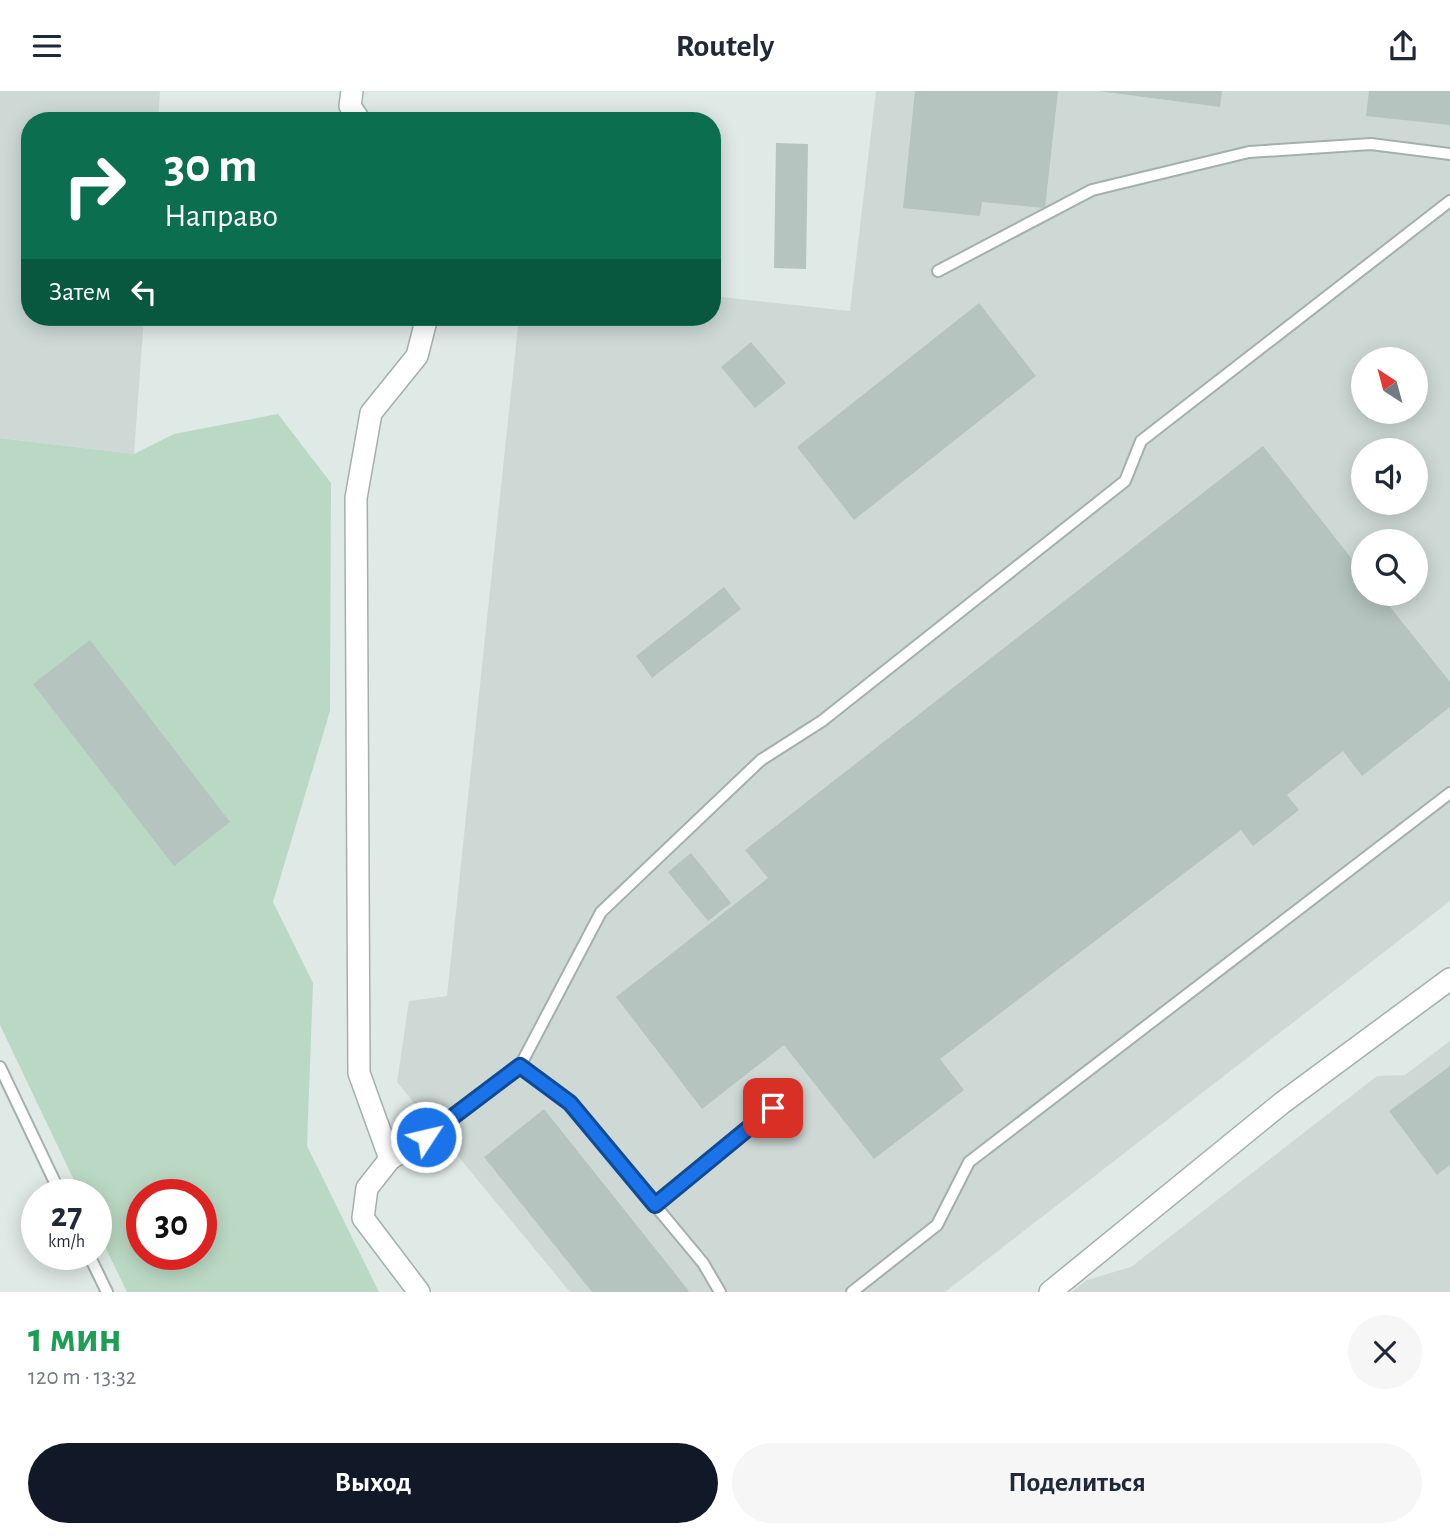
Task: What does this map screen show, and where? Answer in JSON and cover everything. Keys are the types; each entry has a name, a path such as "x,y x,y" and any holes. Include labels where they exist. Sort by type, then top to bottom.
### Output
{"street":[{"path":"352,91 350,106 354,112"},
{"path":"390,1160 359,1073 356,498 371,413 417,356 425,326"},
{"path":"1050,1292 1282,1103 1450,979"},
{"path":"419,1292 363,1218 367,1188 390,1160 444,1125"}],"lane":[{"path":"938,271 1093,190 1249,152 1371,144 1450,154"},
{"path":"444,1125 520,1066 601,912 761,760 822,720 1125,481 1141,441 1450,201"},
{"path":"852,1292 937,1225 969,1162 1450,793"},
{"path":"520,1066 570,1103 703,1263 720,1292"},
{"path":"0,1067 53,1179"},
{"path":"655,1205 793,1092"},
{"path":"96,1270 107,1292"}],"shaded area":[{"path":"0,91 160,91 159,112 21,112 21,326 143,326 134,454 0,438"},
{"path":"876,91 1450,91 1450,901 945,1292 570,1292 397,1082 409,1001 447,996 518,326 721,326 721,297 850,311"},
{"path":"1450,1041 1450,1292 1071,1292 1087,1280 1131,1267 1377,1076 1405,1075"}],"green space":[{"path":"278,414 331,483 330,711 273,902 313,983 307,1146 379,1292 127,1292 112,1261 112,1179 73,1179 0,1025 0,438 134,454 174,434"}],"building":[{"path":"915,91 1058,91 1045,208 982,202 980,216 903,208"},
{"path":"1098,91 1222,91 1220,107"},
{"path":"1369,91 1450,91 1450,125 1366,116"},
{"path":"776,143 808,144 806,269 774,268"},
{"path":"979,303 1036,376 854,520 797,447"},
{"path":"751,342 786,383 755,408 721,367"},
{"path":"1263,446 1351,558 1351,606 1389,606 1450,682 1450,707 1362,776 1343,751 1287,795 1299,810 1253,846 1241,830 940,1059 964,1090 874,1159 784,1045 702,1109 616,997 768,878 745,850"},
{"path":"724,587 741,609 652,678 636,656"},
{"path":"90,640 230,822 174,866 33,684"},
{"path":"691,853 731,903 708,921 668,872"},
{"path":"1450,1066 1450,1165 1437,1175 1389,1111"},
{"path":"544,1109 689,1291 592,1292 484,1157"}],"route":[{"path":"426,1137 520,1066 570,1103 655,1205 773,1108"}]}
